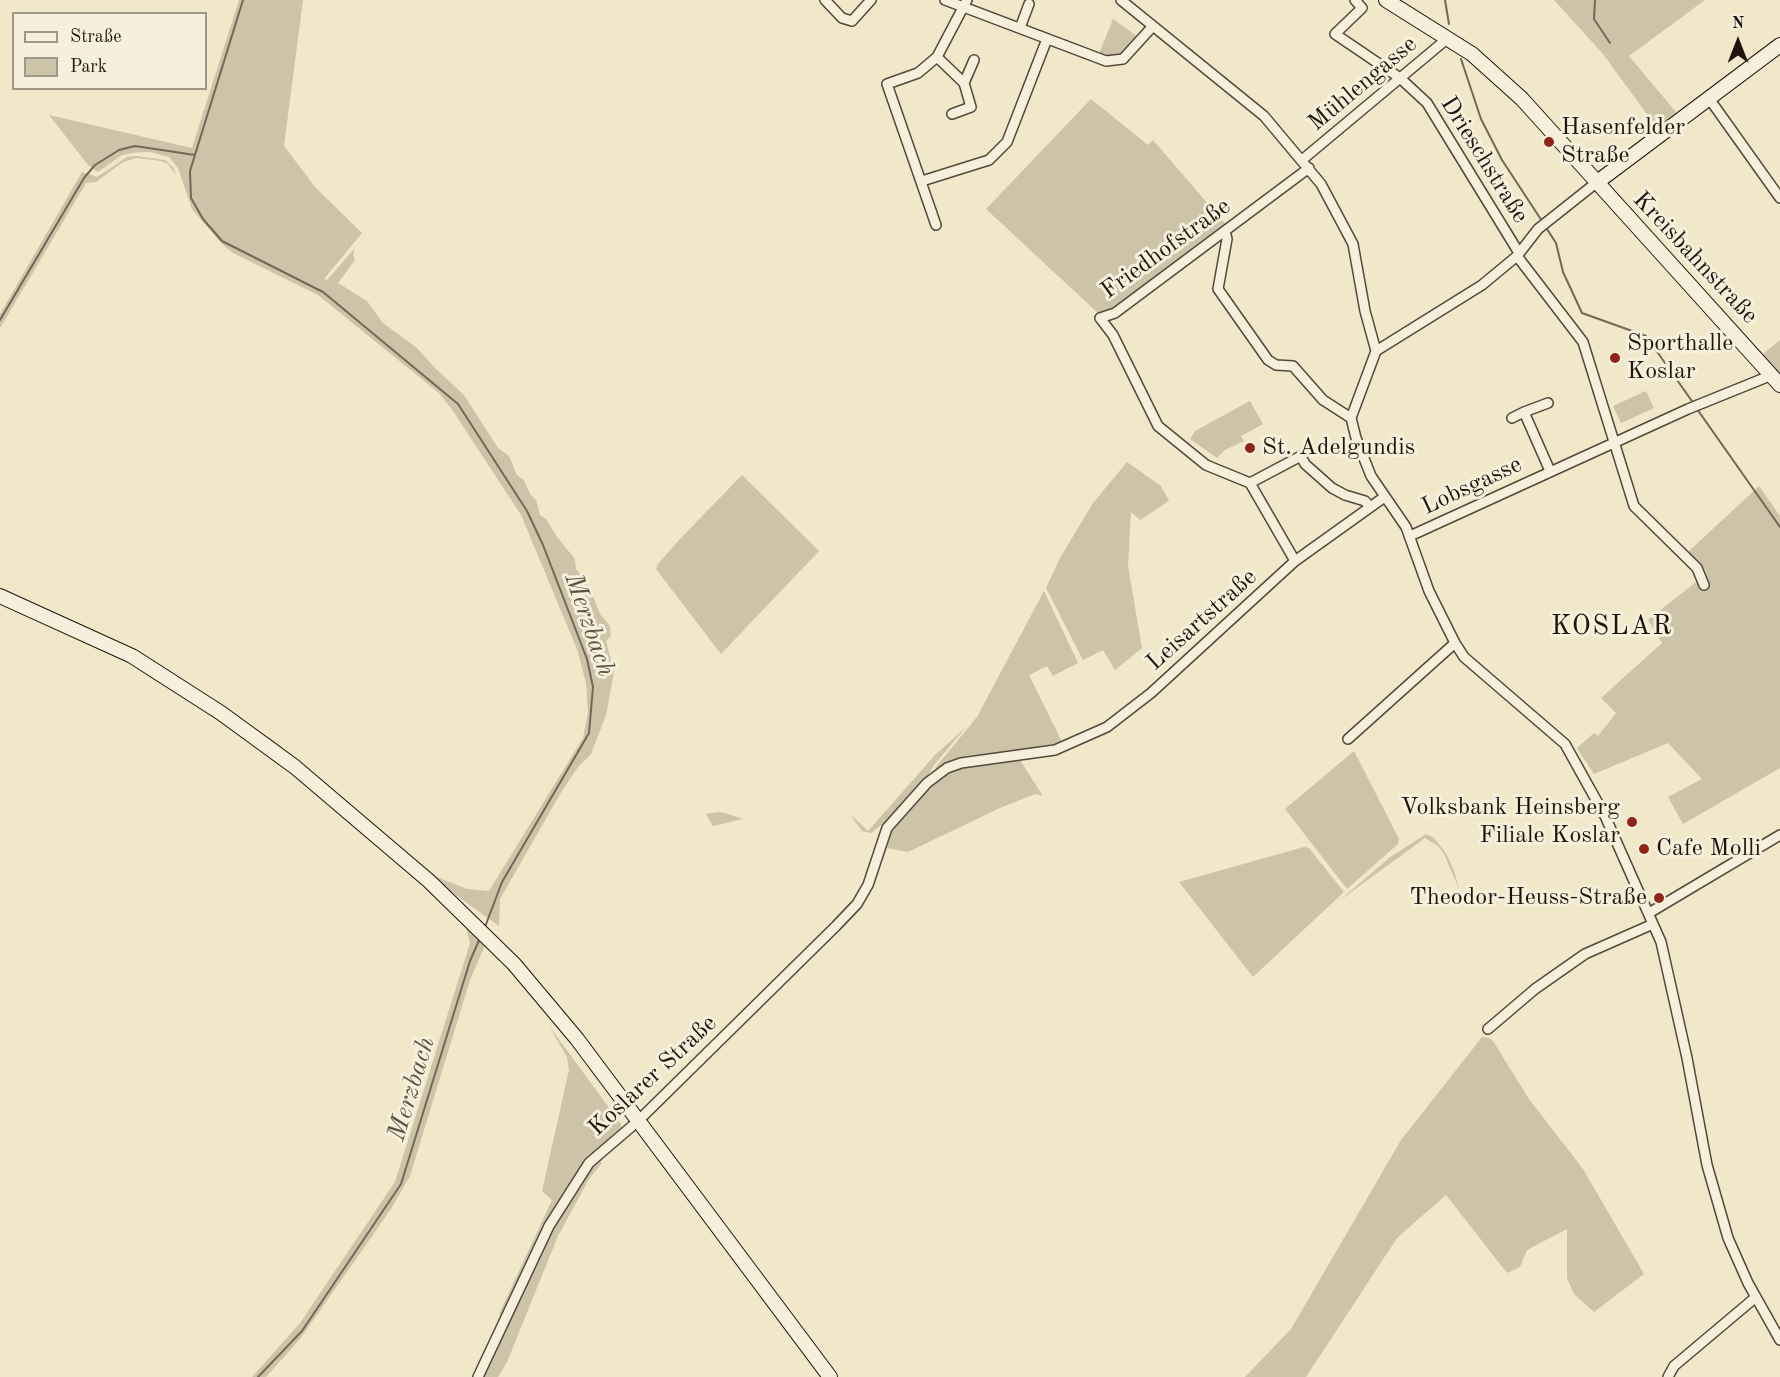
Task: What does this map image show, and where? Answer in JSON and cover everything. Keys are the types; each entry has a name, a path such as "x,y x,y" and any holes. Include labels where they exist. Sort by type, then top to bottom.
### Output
{"main road":[{"name":"Kreisbahnstraße","path":"1386,0 1472,54 1522,99 1776,380"},
{"path":"1596,183 1780,45"},
{"path":"0,596 132,656 221,713 325,792 429,881 489,938 552,1008 830,1377"}],"street":[{"path":"825,0 842,18 852,21 871,0"},
{"path":"945,0 966,4 1047,39 1106,61 1117,61 1128,54 1153,26"},
{"path":"1121,0 1247,100 1310,168 1353,244 1365,311 1376,351 1351,418 1363,457 1383,498 1410,536 1429,591 1455,644 1464,657 1565,744 1605,816 1661,942 1707,1165 1728,1238 1756,1297 1780,1340"},
{"name":"Drieschstraße","path":"1355,0 1362,8 1335,34 1400,78 1427,103 1518,255 1583,342 1616,442 1634,506 1697,568 1704,585"},
{"path":"936,225 887,84 918,73 937,57 966,4"},
{"path":"1020,28 1029,4"},
{"name":"Mühlengasse","path":"1302,160 1448,38"},
{"path":"922,181 989,160 1007,142 1047,39"},
{"path":"937,57 964,83 971,107 952,114"},
{"path":"964,83 975,60"},
{"path":"1708,97 1780,198"},
{"name":"Friedhofstraße","path":"1250,483 1206,465 1158,426 1113,334 1100,318 1115,313 1310,168"},
{"path":"1376,351 1482,285 1518,255 1538,229 1549,219 1596,183"},
{"path":"1225,231 1227,239 1218,289 1268,360 1276,365 1293,366 1323,400 1351,418"},
{"name":"Lobsgasse","path":"1410,536 1690,408 1776,380"},
{"name":"Lobsgasse","path":"1512,418 1548,403"},
{"name":"Lobsgasse","path":"1524,412 1550,471"},
{"path":"1295,561 1250,483 1300,456 1305,464 1332,488 1365,501 1370,507"},
{"name":"Leisartstraße","path":"887,828 927,783 947,768 975,759 1038,753 1072,745 1129,712 1295,561 1383,498"},
{"path":"1348,739 1455,644"},
{"name":"Koslarer Straße","path":"478,1377 544,1234 576,1181 602,1150 638,1121 856,903 874,872 887,828"},
{"path":"1648,913 1780,835"},
{"path":"1488,1029 1535,989 1585,954 1653,924"},
{"path":"1668,1377 1674,1366 1756,1297"}],"green space":[{"path":"239,0 303,0 284,146 316,188 362,233 324,279 327,280 355,248 353,254 355,260 338,283 367,301 383,323 417,348 464,395 498,448 509,456 517,475 524,480 530,494 536,500 540,515 546,519 575,559 576,569 590,588 600,614 610,626 611,636 606,641 614,672 606,715 591,754 578,767 560,794 500,899 499,926 428,875 250,729 252,726 276,742 437,877 467,889 489,891 583,738 588,712 586,683 577,649 521,515 439,393 318,295 233,253 222,244 192,209 178,168 169,157 150,152 122,155 98,172 88,165 49,115 192,148"},
{"path":"1554,0 1705,0 1629,56 1676,112 1657,128 1603,54"},
{"path":"1113,19 1138,37 1121,55 1108,58 1099,54"},
{"path":"1091,99 1148,145 1153,140 1227,226 1113,312 1099,314 986,209"},
{"path":"127,157 165,160 173,167 176,175 168,164 161,161 136,158 123,162 96,182 86,183 0,328 0,314 82,172 97,177"},
{"path":"1780,340 1780,373 1763,354"},
{"path":"1646,391 1654,408 1621,423 1613,406"},
{"path":"1250,401 1263,424 1241,436 1244,441 1225,450 1217,458 1190,439 1195,431"},
{"path":"1127,462 1161,486 1169,501 1140,520 1131,512 1128,566 1142,648 1115,670 1103,650 1083,660 1046,588 1060,558 1093,503"},
{"path":"742,475 819,551 721,654 656,569 678,541"},
{"path":"1759,486 1780,516 1780,768 1683,824 1668,797 1702,779 1668,743 1594,774 1577,748 1594,733 1598,736 1616,713 1601,698 1662,643 1648,620 1705,575 1688,552"},
{"path":"1044,591 1078,663 1053,676 1047,666 1029,675 1062,742 1033,749 964,756 935,768 977,717"},
{"path":"966,727 934,765 925,780 889,819 871,833 862,831 850,814 868,831 935,755"},
{"path":"1354,751 1399,839 1398,844 1347,889 1285,809"},
{"path":"1020,760 1043,796 1035,794 1000,808 908,852 887,848 893,827 938,778 972,764"},
{"path":"719,812 743,819 713,826 706,814"},
{"path":"1426,834 1434,838 1446,853 1459,889 1444,854 1438,846 1425,838 1339,901 1389,858"},
{"path":"1304,847 1309,848 1344,892 1253,977 1179,882"},
{"path":"465,923 485,945 470,980 410,1176 391,1209 300,1339 266,1377 252,1377 300,1323 395,1182 470,943"},
{"path":"549,1026 621,1127 573,1179 551,1217 503,1317 499,1314 552,1200 542,1191 569,1070 567,1057"},
{"path":"1482,1037 1493,1041 1529,1099 1583,1169 1644,1274 1594,1312 1574,1294 1567,1278 1567,1229 1527,1250 1520,1267 1507,1273 1446,1195 1397,1238 1306,1377 1245,1377 1291,1329 1401,1140"},
{"path":"603,1153 605,1155 600,1161 602,1163 589,1179 558,1236 507,1362 498,1377 481,1377 539,1251 582,1177"}],"waterway":[{"name":"Merzbach","path":"243,0 190,171 191,198 203,219 222,241 323,292 458,404 527,511 543,545 587,659 593,687 589,733 502,882 485,927"},
{"path":"1445,0 1449,24"},
{"path":"1595,0 1594,19 1610,43"},
{"path":"1461,59 1481,119 1502,160 1542,221"},
{"path":"0,320 84,178 95,165 119,150 135,146 195,155"},
{"path":"1545,226 1556,243 1563,272 1582,313 1646,336 1694,404"},
{"path":"1697,409 1780,527"},
{"name":"Merzbach","path":"258,1377 302,1331 401,1184 470,961 480,938"}],"place":[{"name":"Hasenfelder Straße","path":"1549,142"},
{"name":"Sporthalle Koslar","path":"1615,358"},
{"name":"St. Adelgundis","path":"1250,448"},
{"name":"Volksbank Heinsberg Filiale Koslar","path":"1632,822"},
{"name":"Cafe Molli","path":"1644,849"},
{"name":"Theodor-Heuss-Straße","path":"1659,898"}],"district":[{"name":"KOSLAR","path":"1612,627"}]}
